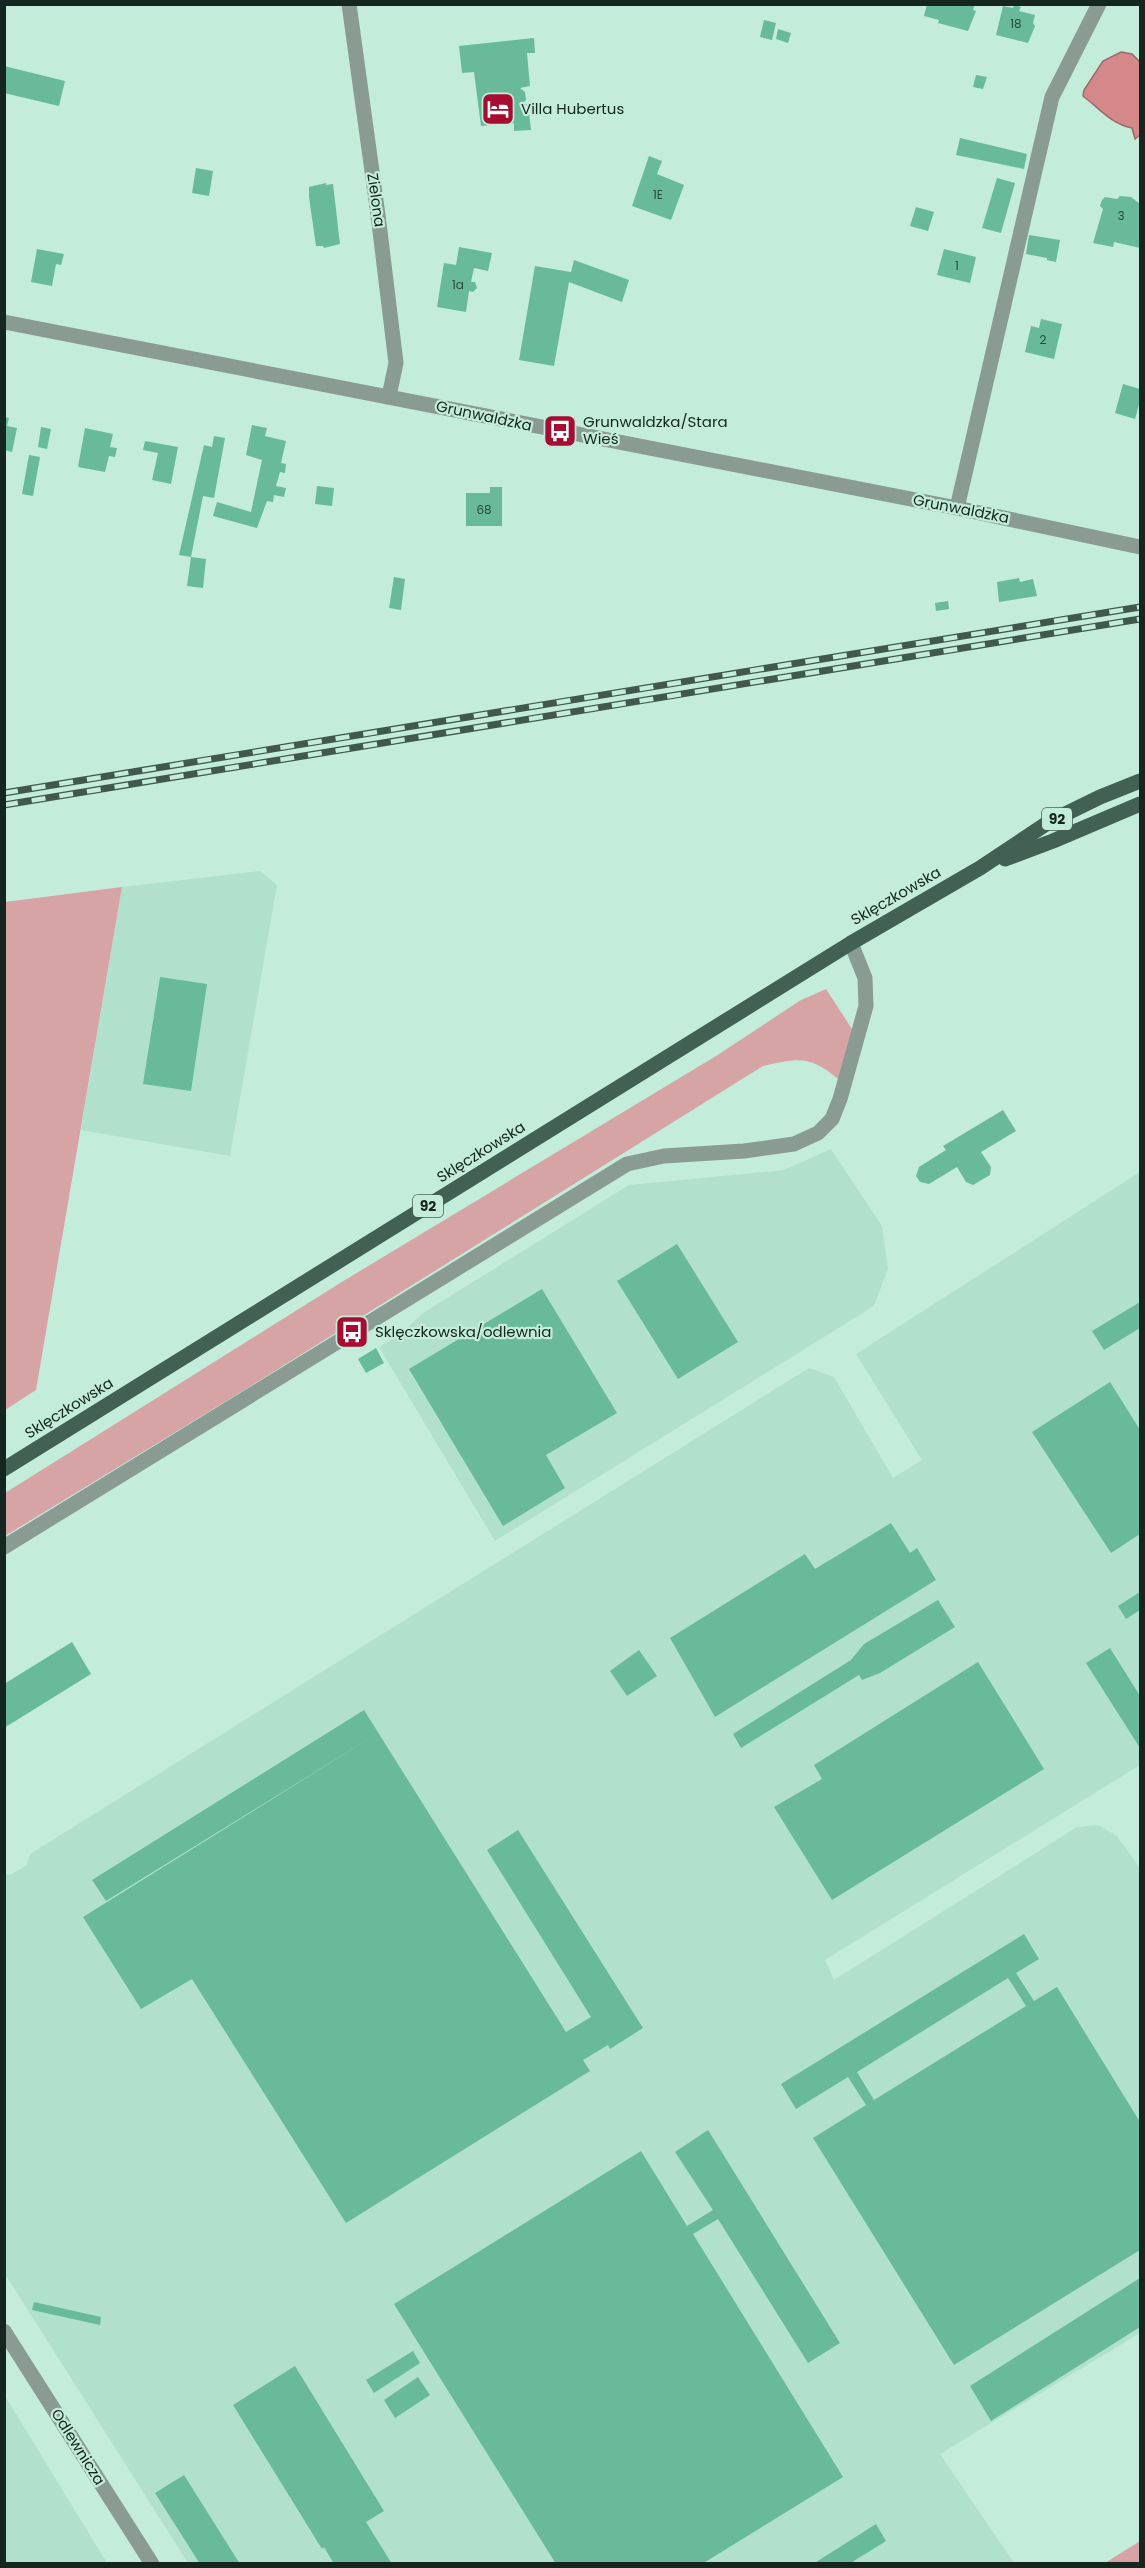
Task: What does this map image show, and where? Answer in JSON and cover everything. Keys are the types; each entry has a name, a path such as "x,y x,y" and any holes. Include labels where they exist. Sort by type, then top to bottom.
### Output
{"main road":[{"name":"Sklęczkowska","path":"4,1469 851,943 980,868 1049,822 1100,797 1140,781"},
{"name":"Sklęczkowska","path":"980,868 1053,842 1140,804"}],"street":[{"name":"Zielona","path":"349,4 396,363 389,396"},
{"path":"957,508 1052,97 1099,4"},
{"name":"Grunwaldzka","path":"4,322 957,508 1140,547"},
{"path":"4,1547 627,1164 664,1156 744,1151 794,1144 818,1133 832,1119 840,1099 866,1006 865,978 851,943"},
{"name":"Odlewnicza","path":"4,2331 153,2564"}],"shaded area":[{"path":"1121,52 1132,54 1140,62 1140,135 1135,139 1132,128 1111,119 1083,96 1084,90 1103,61"},
{"path":"260,871 277,885 230,1156 81,1130 122,887"},
{"path":"122,887 36,1390 5,1410 5,902"},
{"path":"826,989 854,1032 838,1079 811,1062 795,1060 763,1066 233,1397 5,1536 5,1493 345,1280 716,1056 801,1000"},
{"path":"831,1149 882,1226 888,1269 874,1306 495,1541 379,1347 403,1332 423,1313 629,1185 784,1170"},
{"path":"1140,1172 1140,1765 825,1960 834,1980 1077,1827 1098,1825 1117,1836 1140,1868 1140,2333 940,2454 1014,2563 188,2563 5,2274 5,1874 10,1875 27,1865 30,1854 809,1368 834,1377 893,1478 922,1460 856,1354"},
{"path":"5,2396 107,2563 5,2563"},
{"path":"1140,2541 1140,2563 1105,2563"}],"building":[{"path":"927,4 975,4 973,10 976,11 968,31 938,23 939,20 924,16"},
{"path":"1014,5 1021,7 1019,11 1035,15 1033,23 1035,26 1028,43 996,35 1003,6 1013,8"},
{"path":"764,20 776,23 772,40 760,37"},
{"path":"778,29 791,33 788,43 776,39"},
{"path":"534,38 535,53 527,53 530,86 520,88 525,92 526,100 521,105 528,104 531,130 514,131 514,123 481,126 474,72 462,73 459,46"},
{"path":"4,66 65,81 59,106 4,93"},
{"path":"976,75 987,77 983,89 973,87"},
{"path":"960,138 1027,154 1024,169 956,155"},
{"path":"649,156 662,161 657,174 684,185 671,220 632,206"},
{"path":"196,168 213,171 209,196 192,193"},
{"path":"997,178 1015,183 1001,233 982,228"},
{"path":"326,183 326,185 333,184 340,244 324,248 316,246 309,187"},
{"path":"1120,196 1131,197 1140,204 1140,248 1114,242 1113,247 1093,243 1103,209 1100,206 1102,200 1105,197 1117,199"},
{"path":"916,207 934,212 928,231 910,226"},
{"path":"1029,235 1060,240 1056,262 1026,254"},
{"path":"459,247 492,253 488,271 474,268 471,282 475,282 477,288 473,292 469,291 466,312 437,307 444,263 456,265"},
{"path":"37,249 64,254 61,265 56,264 52,286 31,282"},
{"path":"944,249 976,257 970,283 937,275"},
{"path":"574,260 629,280 622,302 569,282 554,366 519,360 535,266 571,272"},
{"path":"1041,319 1062,324 1054,359 1025,352 1031,326 1039,328"},
{"path":"1123,384 1140,389 1140,401 1135,419 1115,413"},
{"path":"4,417 9,418 7,426 17,428 12,452 4,450"},
{"path":"252,425 267,428 265,436 286,441 281,463 286,464 285,473 280,472 276,486 286,488 284,497 274,495 273,502 267,501 257,528 213,516 217,502 251,512 262,460 246,455"},
{"path":"41,427 51,429 47,449 38,447"},
{"path":"85,428 113,434 110,447 117,448 115,457 109,456 105,472 78,467"},
{"path":"214,436 225,438 214,498 203,496 191,557 179,555 204,445 212,447"},
{"path":"145,441 178,447 171,484 152,480 158,453 143,450"},
{"path":"29,455 40,457 33,496 22,494"},
{"path":"317,486 334,488 332,506 315,504"},
{"path":"490,487 502,487 502,526 466,526 466,493 490,493"},
{"path":"191,557 206,559 203,588 187,586"},
{"path":"394,577 405,579 401,610 389,608"},
{"path":"1019,578 1020,582 1033,579 1037,596 999,602 997,582"},
{"path":"948,601 949,609 936,611 935,603"},
{"path":"160,977 207,984 191,1091 143,1084"},
{"path":"1003,1110 1016,1131 981,1152 991,1167 990,1175 973,1185 966,1182 957,1167 929,1184 920,1182 916,1176 919,1167 946,1150 943,1146"},
{"path":"677,1244 738,1342 678,1379 617,1281"},
{"path":"542,1289 617,1413 546,1455 565,1488 503,1526 409,1369"},
{"path":"1140,1302 1140,1328 1104,1350 1092,1331"},
{"path":"376,1348 384,1363 366,1373 358,1359"},
{"path":"1110,1382 1140,1430 1140,1534 1111,1553 1032,1432"},
{"path":"891,1523 910,1553 917,1548 936,1580 715,1717 670,1638 805,1554 815,1569"},
{"path":"1140,1592 1140,1610 1126,1619 1118,1606"},
{"path":"938,1600 955,1627 880,1673 862,1680 859,1675 741,1748 733,1734 851,1660 864,1644"},
{"path":"72,1642 91,1674 4,1728 4,1684"},
{"path":"1110,1648 1140,1696 1140,1748 1086,1663"},
{"path":"639,1650 657,1676 627,1696 610,1671"},
{"path":"978,1662 1044,1769 832,1900 774,1807 822,1779 814,1765"},
{"path":"364,1710 566,2032 591,2017 487,1850 518,1830 643,2028 610,2049 608,2045 583,2060 590,2071 346,2223 192,1979 141,2009 83,1917 375,1735 106,1901 92,1880"},
{"path":"1024,1934 1039,1959 1016,1973 1034,2001 1057,1987 1140,2122 1140,2250 954,2365 813,2138 866,2105 848,2077 796,2109 781,2084","holes":["1008,1978 1026,2006 874,2100 857,2072"]},
{"path":"708,2130 840,2343 808,2363 718,2219 693,2234 843,2477 702,2564 556,2564 394,2304 641,2151 687,2226 713,2210 675,2152"},
{"path":"1140,2278 1140,2327 991,2421 970,2386"},
{"path":"34,2302 101,2317 100,2325 32,2310"},
{"path":"413,2351 420,2363 374,2393 366,2380"},
{"path":"295,2366 384,2511 366,2522 392,2564 334,2564 324,2547 322,2549 233,2405"},
{"path":"418,2377 430,2395 395,2418 384,2400"},
{"path":"184,2475 240,2564 200,2564 155,2493"},
{"path":"876,2524 886,2541 849,2564 813,2564"}],"railway":[{"path":"4,793 1140,607"},
{"path":"4,805 1140,619"}],"place":[{"name":"Villa Hubertus","path":"498,109"},
{"name":"Grunwaldzka/Stara Wieś","path":"560,431"},
{"name":"Sklęczkowska/odlewnia","path":"352,1332"}]}
